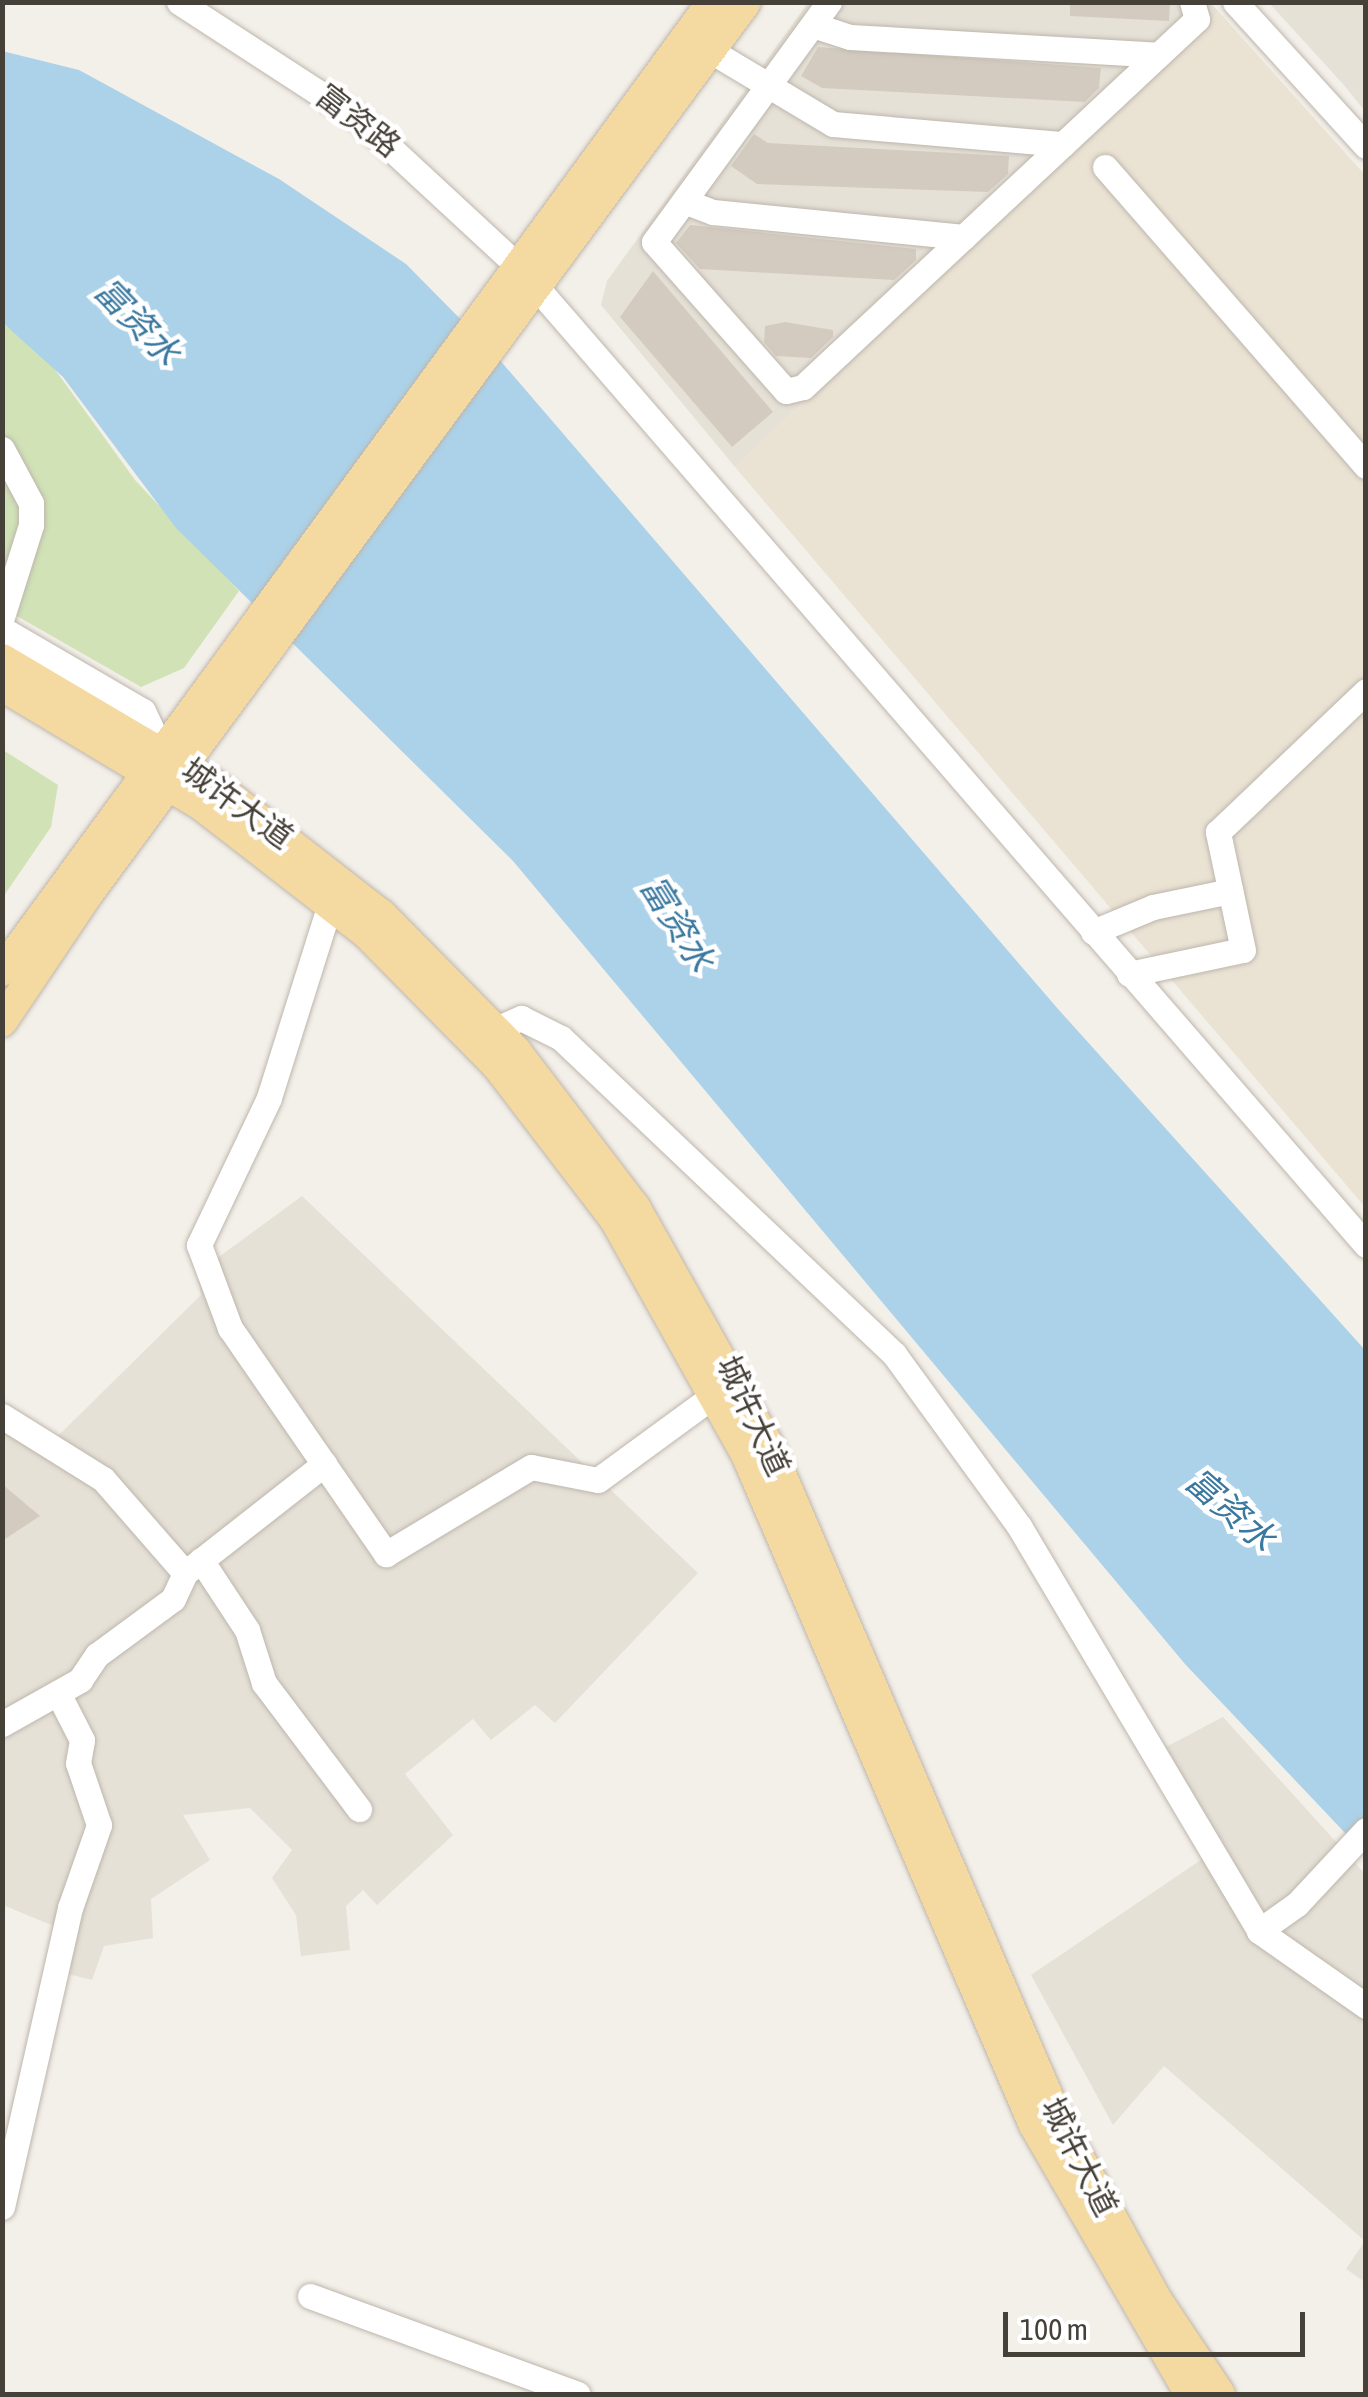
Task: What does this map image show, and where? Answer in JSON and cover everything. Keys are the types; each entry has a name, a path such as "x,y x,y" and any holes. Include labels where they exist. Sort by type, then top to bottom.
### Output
{"main road":[{"path":"527,277 712,2"},
{"path":"2,971 165,766 527,277 711,51 746,2"},
{"name":"城许大道","path":"2,659 381,914 626,1194 726,1356 1027,2055 1124,2244 1220,2394"},
{"name":"城许大道","path":"2,686 165,766 483,1033 615,1220 717,1393 1005,2066 1103,2256 1190,2394"},
{"path":"2,1022 165,766"}],"street":[{"name":"富资路","path":"179,2 358,119 527,277 1366,1245"},
{"path":"829,2 654,242 786,391 804,387 1197,19 1192,2"},
{"path":"1235,2 1366,146"},
{"path":"813,25 850,37 1158,56"},
{"path":"711,51 833,124 1063,144"},
{"path":"1105,167 1366,466"},
{"path":"684,201 713,212 964,237"},
{"path":"2,449 30,503 31,525 2,618"},
{"path":"2,628 144,711 165,766"},
{"path":"1129,974 1243,950 1218,832 1225,818 1366,691"},
{"path":"1093,932 1153,908 1230,891"},
{"path":"330,904 269,1098 199,1245 230,1328 386,1554 531,1467 598,1480 717,1393"},
{"path":"483,1033 521,1018 561,1038 914,1378 1019,1526 1259,1931 1366,2006"},
{"path":"2,1416 103,1478 193,1566 247,1630 264,1684 359,1809"},
{"path":"2,1724 58,1693 173,1599 193,1566 324,1464"},
{"path":"2,2207 70,1908 99,1826 78,1763 82,1740 58,1693"},
{"path":"1259,1931 1358,1840"},
{"path":"310,2296 578,2394"}],"shaded area":[{"path":"1210,2 1219,12 735,467 601,305 607,281 808,3"},
{"path":"1269,3 1365,3 1365,111 1343,84"},
{"path":"1219,12 1365,175 1365,1207 735,467"},
{"path":"302,1196 698,1573 555,1723 535,1705 491,1740 473,1719 405,1774 453,1835 377,1905 363,1890 346,1906 350,1950 301,1956 296,1915 272,1878 292,1850 250,1808 183,1815 210,1860 151,1899 153,1938 104,1946 92,1980 52,1970 61,1929 3,1905 2,1403 58,1436 201,1295 197,1273"},
{"path":"1223,1717 1365,1874 1365,2241 1164,2066 1113,2125 1031,1975 1217,1849 1162,1749"},
{"path":"1365,2241 1365,2282 1346,2269"}],"green space":[{"path":"2,323 43,353 135,480 239,591 184,668 141,687 3,608"},
{"path":"3,750 58,785 51,827 3,897"}],"water":[{"name":"富资水","path":"2,51 79,70 279,179 406,264 492,351 1058,1009 1365,1350 1365,1854 1185,1664 513,861 176,528 63,377 3,323"}],"building":[{"path":"1070,2 1170,2 1169,21 1070,16"},
{"path":"818,47 1101,68 1099,88 1085,102 822,88 801,76"},
{"path":"754,134 768,143 1009,156 1008,174 988,192 757,184 731,166"},
{"path":"690,225 916,249 916,260 894,280 700,269 676,243"},
{"path":"653,271 773,412 732,447 620,317"},
{"path":"785,322 833,330 833,337 811,358 776,356 764,342 765,326"},
{"path":"2,1484 40,1516 2,1541"}]}
